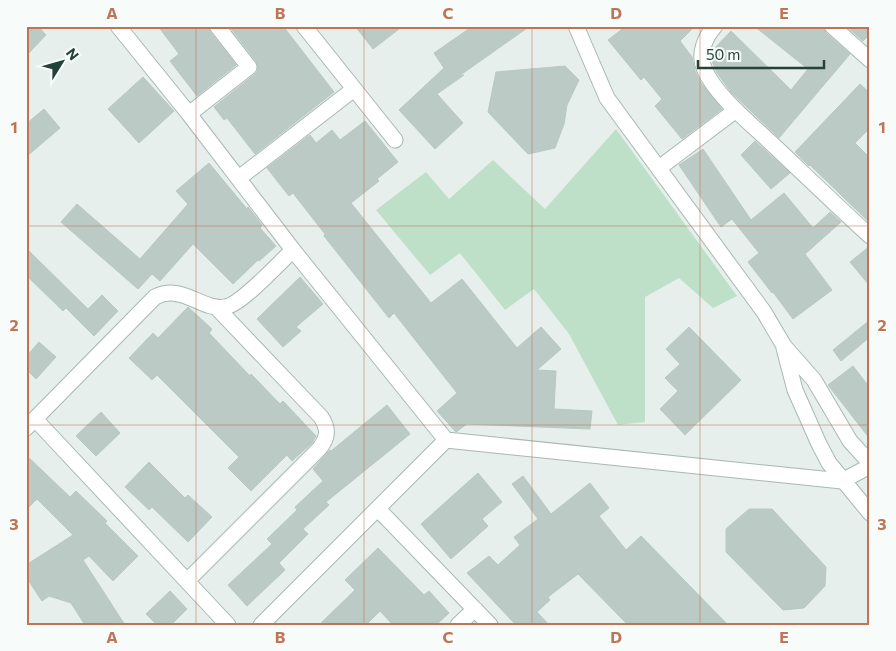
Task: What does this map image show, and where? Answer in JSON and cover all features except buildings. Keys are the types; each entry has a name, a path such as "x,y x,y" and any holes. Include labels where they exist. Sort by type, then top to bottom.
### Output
{"street":[{"path":"118,26 190,114 293,250 446,440 842,481 870,464 850,440 814,380 784,346 764,312 607,98 576,26"},
{"path":"190,114 249,67 216,26"},
{"path":"304,26 395,140"},
{"path":"832,26 869,58"},
{"path":"710,28 701,59 704,69 713,84 736,110 870,236"},
{"path":"239,178 354,89"},
{"path":"659,168 736,110"},
{"path":"228,625 188,580 31,423 155,298 163,293 171,292 216,307 226,307 244,296 293,250"},
{"path":"188,580 319,450 325,442 327,434 326,425 321,417 216,307"},
{"path":"784,346 795,390 826,457 842,481 870,513"},
{"path":"261,625 446,440"},
{"path":"378,509 490,625"},
{"path":"458,625 475,609"}],"green space":[{"path":"616,129 737,296 713,308 679,278 645,297 645,422 618,425 569,334 534,289 505,310 460,253 430,275 376,210 426,172 449,199 493,160 545,209"}]}
